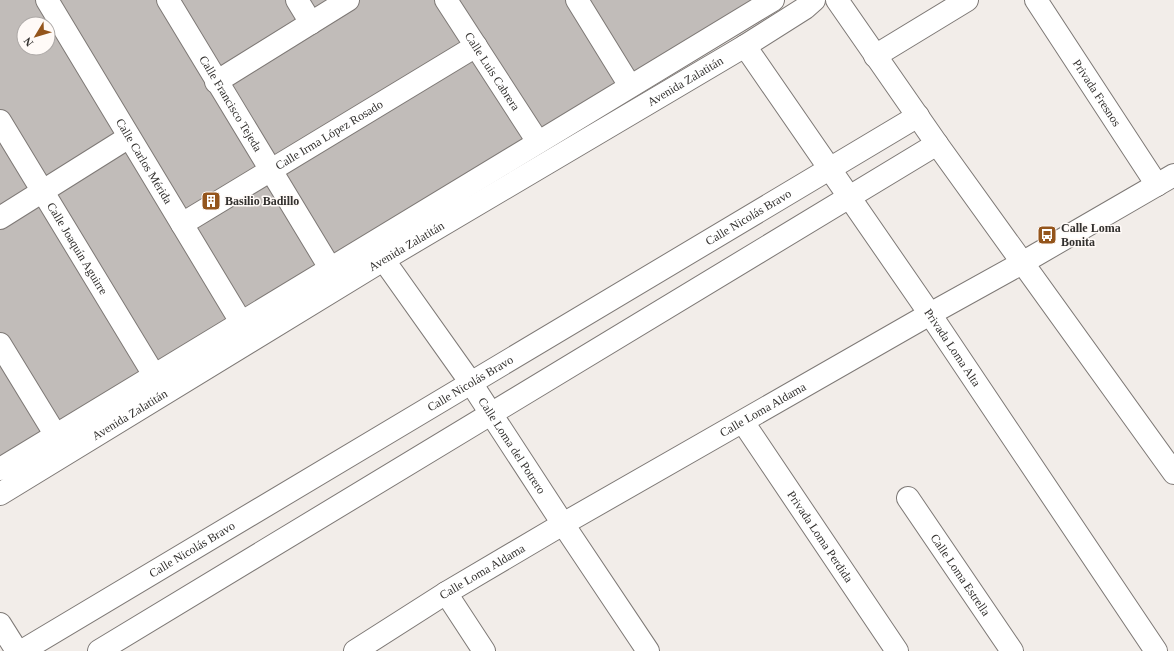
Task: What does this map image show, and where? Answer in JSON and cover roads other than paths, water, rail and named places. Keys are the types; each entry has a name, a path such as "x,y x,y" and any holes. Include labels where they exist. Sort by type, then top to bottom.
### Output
{"street":[{"name":"Calle Carlos Mérida","path":"47,0 241,322"},
{"name":"Calle Francisco Tejeda","path":"168,0 216,82 330,268"},
{"path":"297,0 311,23"},
{"path":"216,82 348,0"},
{"name":"Calle Luis Cabrera","path":"446,0 538,142"},
{"path":"577,0 630,86"},
{"name":"Avenida Zalatitán","path":"0,469 62,444 377,251 538,142 773,0"},
{"name":"Avenida Zalatitán","path":"0,494 62,444 154,375 241,322 330,268 377,251 643,105 745,46 805,8 814,0"},
{"path":"837,0 937,144 1174,473"},
{"path":"875,56 968,0"},
{"name":"Privada Fresnos","path":"1036,0 1166,180"},
{"name":"Calle Irma López Rosado","path":"182,224 476,46"},
{"name":"Privada Loma Alta","path":"745,46 930,314 1156,651"},
{"name":"Calle Nicolás Bravo","path":"22,651 918,116"},
{"name":"Calle Joaquín Aguirre","path":"0,121 154,375"},
{"path":"0,218 129,137"},
{"path":"99,651 937,144"},
{"name":"Calle Loma Aldama","path":"355,651 446,593 563,524 1166,180"},
{"name":"Calle Loma del Potrero","path":"377,251 471,383 648,651"},
{"path":"0,344 62,444"},
{"name":"Privada Loma Perdida","path":"743,422 897,651"},
{"name":"Calle Loma Estrella","path":"908,498 1012,651"},
{"path":"446,593 484,651"},
{"path":"0,624 17,651"}],"place":[{"name":"Basilio Badillo","path":"211,201"},
{"name":"Calle Loma Bonita","path":"1047,235"}]}
